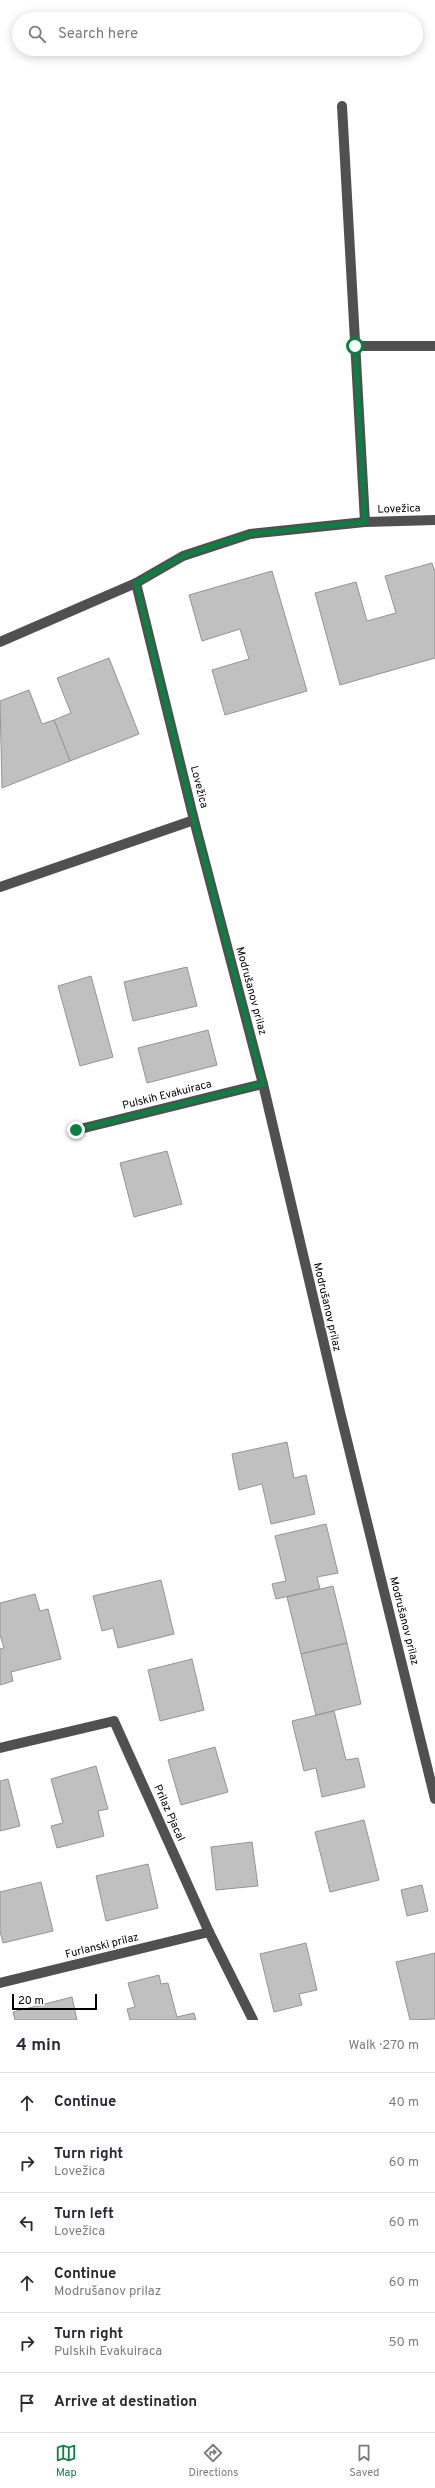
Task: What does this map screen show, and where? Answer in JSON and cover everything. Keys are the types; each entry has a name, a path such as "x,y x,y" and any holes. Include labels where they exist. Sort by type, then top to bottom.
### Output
{"street":[{"path":"342,106 365,522"},
{"path":"355,346 435,346"},
{"name":"Lovežica","path":"0,642 136,583 183,556 250,534 365,522 435,520"},
{"name":"Lovežica","path":"0,887 194,820 136,583"},
{"name":"Modrušanov prilaz","path":"194,820 263,1084 340,1412 435,1799"},
{"name":"Pulskih Evakuiraca","path":"76,1130 263,1084"},
{"name":"Prilaz Pjacal","path":"0,1748 114,1721 209,1932 253,2020"},
{"name":"Furlanski prilaz","path":"0,1983 209,1932"}],"building":[{"path":"432,563 435,572 435,658 340,685 315,593 356,582 367,621 396,613 385,576"},
{"path":"272,571 307,691 225,715 212,670 249,659 240,629 202,641 189,595"},
{"path":"109,658 139,734 70,761 54,720 71,713 57,678"},
{"path":"29,690 42,724 54,720 70,761 2,788 0,701"},
{"path":"187,967 197,1006 133,1021 124,982"},
{"path":"91,976 113,1057 80,1066 58,986"},
{"path":"208,1030 217,1065 147,1083 138,1048"},
{"path":"167,1151 182,1204 134,1217 120,1163"},
{"path":"287,1442 294,1478 306,1475 315,1514 271,1524 262,1484 239,1490 232,1454"},
{"path":"326,1524 338,1573 317,1577 320,1589 276,1599 272,1584 286,1581 275,1536"},
{"path":"161,1580 174,1634 118,1648 113,1628 102,1631 93,1596"},
{"path":"333,1586 347,1643 301,1654 287,1597"},
{"path":"35,1594 40,1611 48,1609 61,1659 11,1672 13,1681 0,1685 0,1649 4,1648 0,1635 0,1603"},
{"path":"347,1643 361,1704 316,1715 301,1654"},
{"path":"192,1659 204,1710 160,1721 148,1670"},
{"path":"334,1711 346,1760 358,1758 365,1787 322,1797 316,1768 304,1771 292,1721"},
{"path":"215,1747 228,1792 181,1805 168,1760"},
{"path":"96,1766 108,1809 98,1811 104,1836 57,1848 51,1826 63,1823 51,1779"},
{"path":"8,1779 20,1826 0,1831 0,1781"},
{"path":"364,1820 379,1880 330,1892 315,1832"},
{"path":"252,1842 258,1886 216,1890 211,1847"},
{"path":"148,1864 158,1908 106,1921 96,1876"},
{"path":"41,1882 53,1931 3,1943 0,1931 0,1892"},
{"path":"422,1885 428,1911 407,1916 401,1890"},
{"path":"306,1943 317,1990 299,1994 302,2005 274,2012 260,1954"},
{"path":"435,1953 435,2019 410,2020 396,1962"},
{"path":"159,1975 161,1984 168,1983 177,2017 194,2013 196,2020 130,2020 127,2009 135,2007 128,1983"},
{"path":"72,1997 77,2020 15,2020 13,2012"}],"route":[{"path":"76,1130 263,1084 194,820 136,583 183,556 250,534 365,522 355,346"}]}
